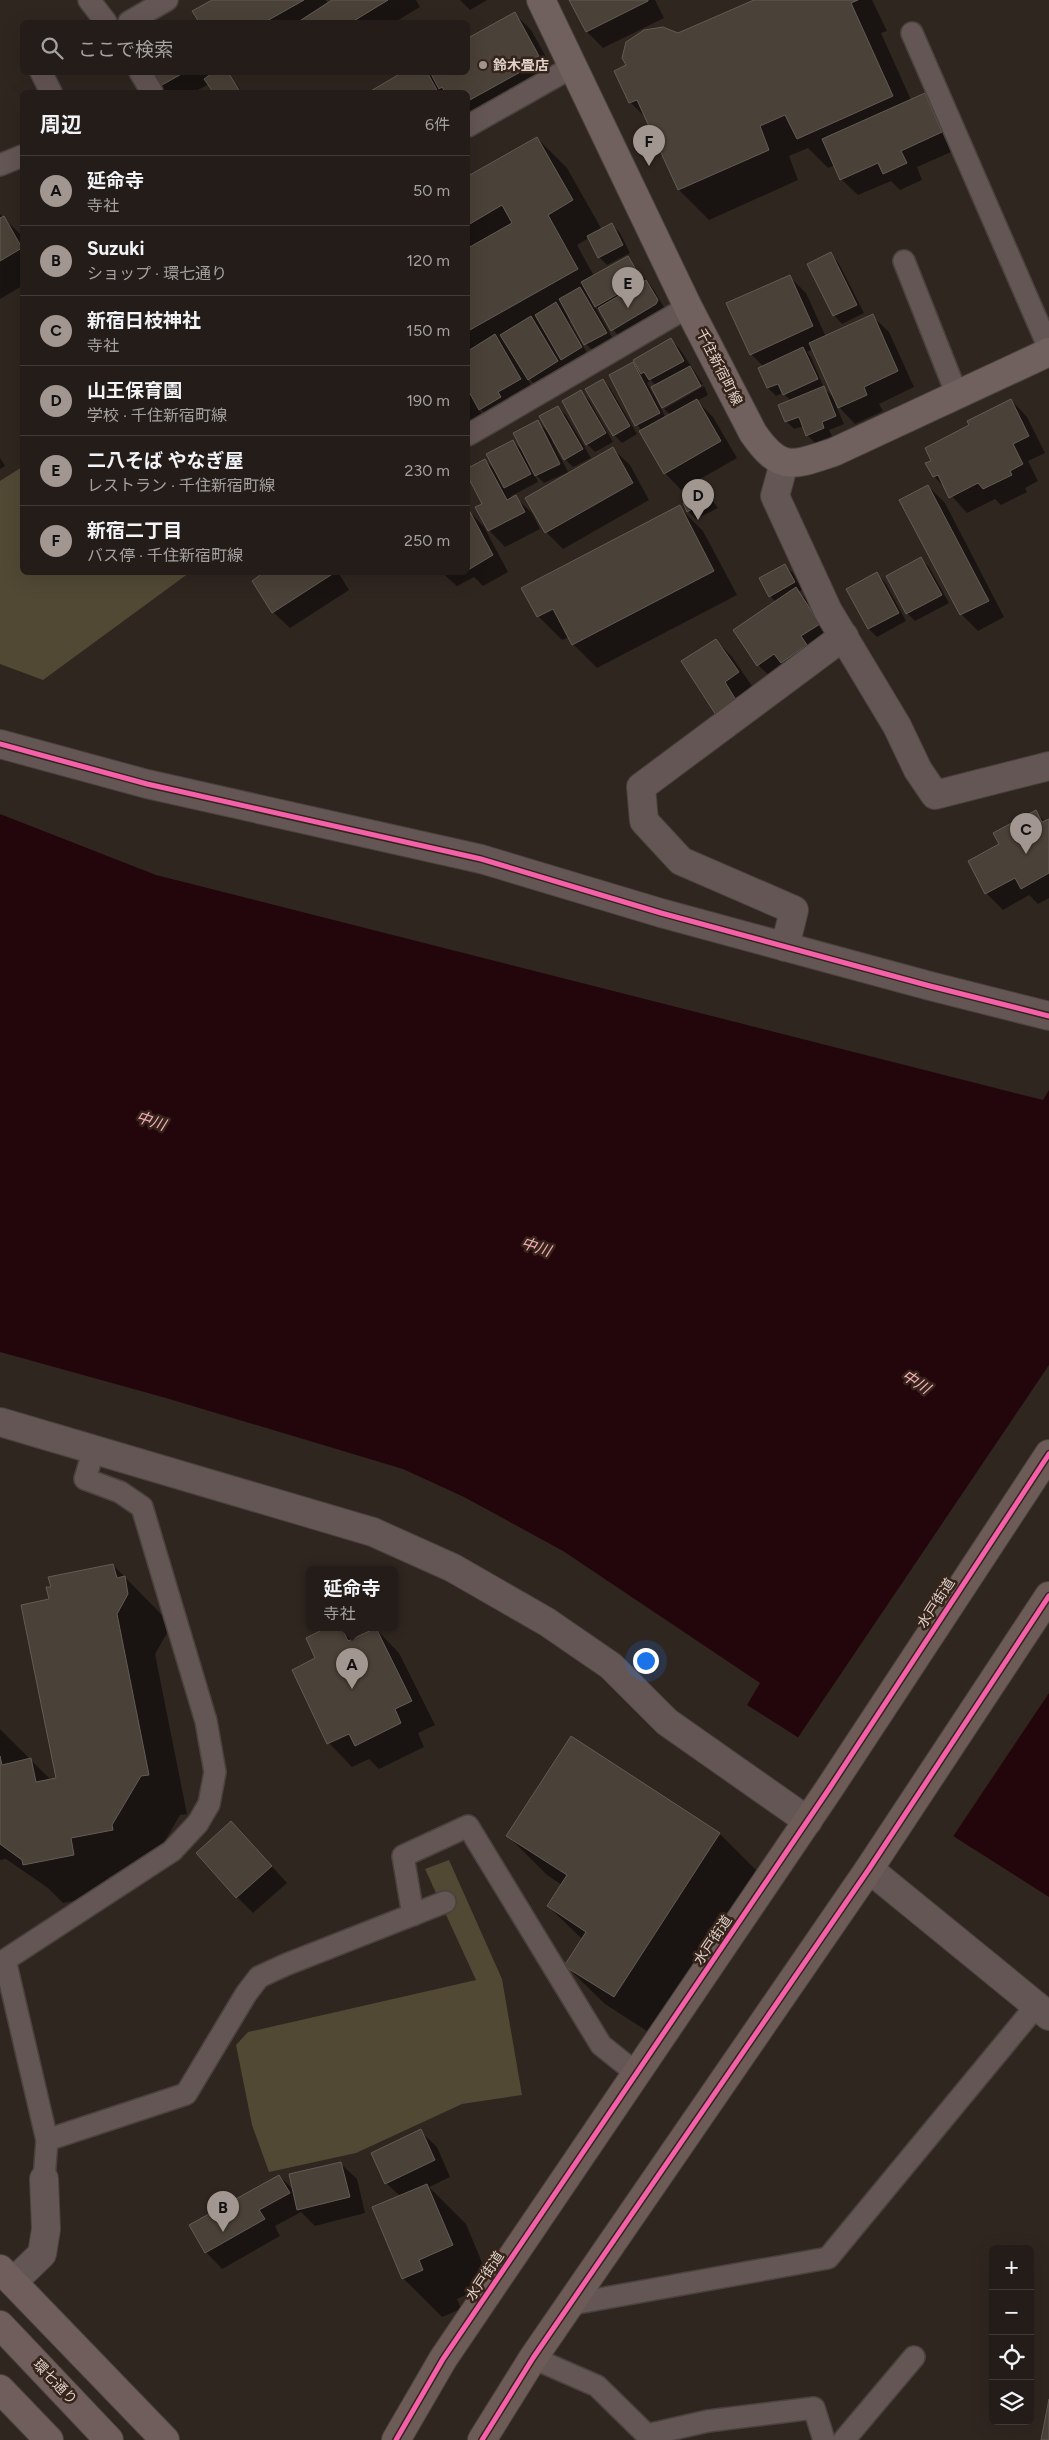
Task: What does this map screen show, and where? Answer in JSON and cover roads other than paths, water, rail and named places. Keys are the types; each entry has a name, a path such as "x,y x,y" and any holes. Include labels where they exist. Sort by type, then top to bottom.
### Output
{"highway":[{"name":"水戸街道","path":"396,2440 443,2359 829,1790 1049,1454"},
{"path":"482,2440 533,2358 572,2304 869,1869 1049,1596"}],"main road":[{"name":"千住新宿町線","path":"541,0 688,307 753,433 766,452 784,463"},
{"path":"784,463 802,463 834,452 1049,352"},
{"path":"6,2276 165,2440"},
{"name":"環七通り","path":"0,2325 109,2440"},
{"path":"0,2388 49,2440"}],"street":[{"path":"784,463 776,496 828,611 897,726 918,770 935,795 1049,766"},
{"path":"785,947 794,910 682,861 644,821 641,787 844,636"},
{"path":"0,744 156,786 481,859 785,947 1049,1016"},
{"path":"0,1422 373,1532 453,1568 546,1622 611,1666 666,1722 808,1821"},
{"path":"869,1869 1042,2011"},
{"path":"6,2276 42,2254 46,2229 44,2180"}],"lane":[{"path":"89,0 104,20"},
{"path":"132,20 167,0"},
{"path":"912,33 1049,348"},
{"path":"470,125 574,66"},
{"path":"42,75 50,90"},
{"path":"142,75 151,90"},
{"path":"0,165 20,157"},
{"path":"904,262 957,395"},
{"path":"470,434 688,307"},
{"path":"44,2180 47,2140 5,1960 172,1851 198,1823 209,1804 216,1772 206,1721 142,1507 120,1492 85,1479 94,1449"},
{"path":"412,1915 403,1856 468,1826 601,2045 636,2073"},
{"path":"47,2140 186,2094 246,1994 259,1978 284,1965 445,1902"},
{"path":"572,2304 828,2258 1042,2011"},
{"path":"844,2440 914,2357"},
{"path":"533,2358 597,2386 646,2435 708,2422 814,2408 824,2440"}],"water":[{"name":"中川","path":"0,814 156,875 1043,1100 1049,1090 1049,1897 747,1705 760,1683 563,1551 464,1497 403,1469 166,1398 0,1352"}],"place":[{"name":"鈴木畳店","path":"483,65"},
{"name":"新宿二丁目","path":"649,166"},
{"name":"二八そば やなぎ屋","path":"628,308"},
{"name":"山王保育園","path":"698,520"},
{"name":"新宿日枝神社","path":"1026,854"},
{"name":"延命寺","path":"352,1689"},
{"name":"Suzuki","path":"223,2232"}]}
